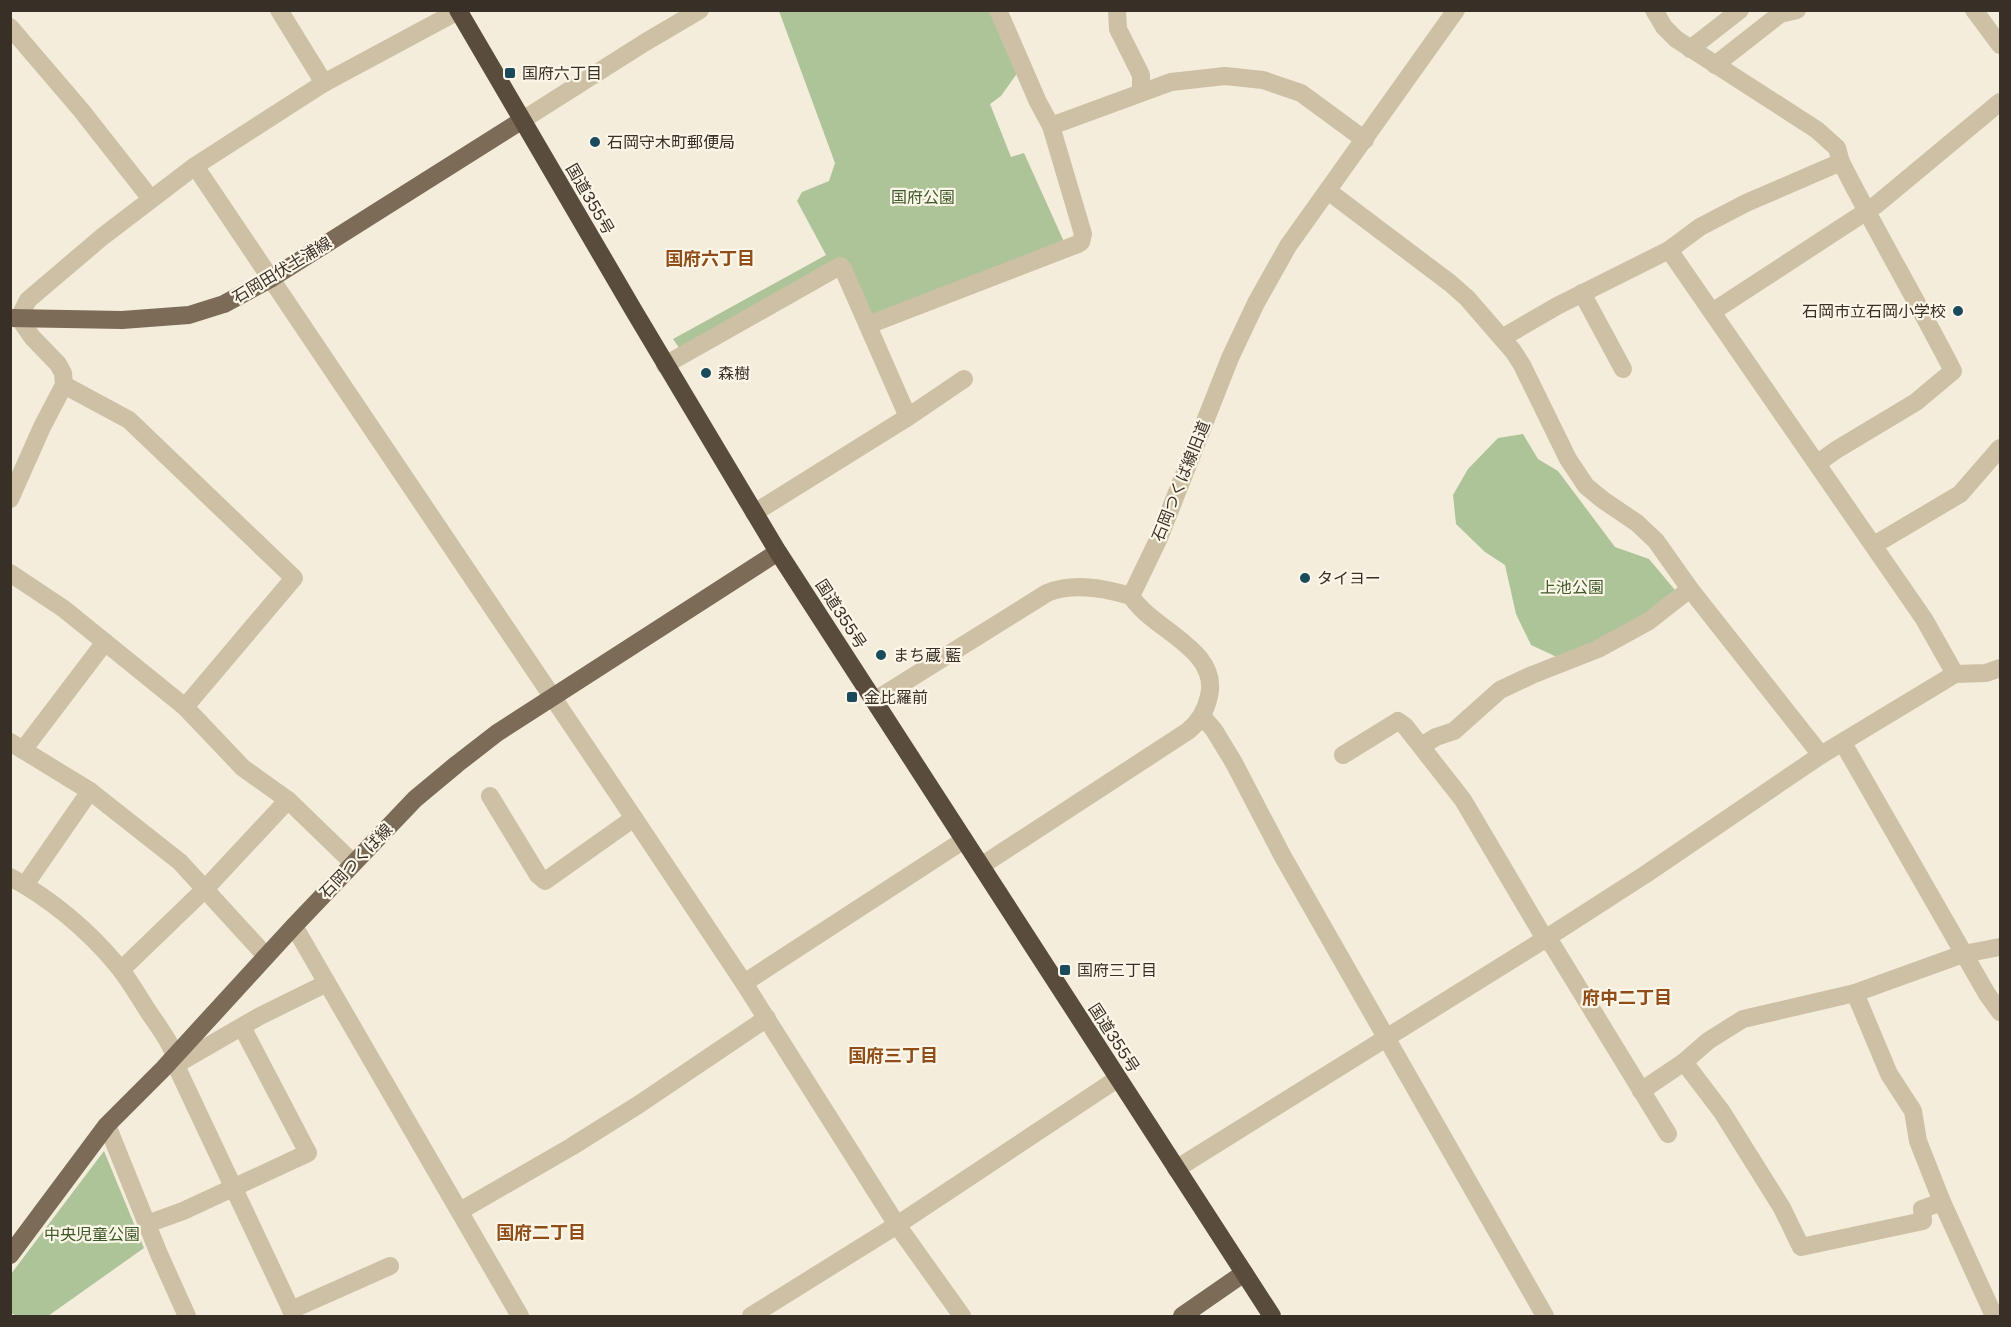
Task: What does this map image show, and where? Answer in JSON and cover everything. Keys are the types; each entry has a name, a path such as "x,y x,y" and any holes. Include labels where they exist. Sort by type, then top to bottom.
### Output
{"highway":[{"name":"国道355号","path":"458,11 665,365 778,552 1272,1317"}],"main road":[{"name":"石岡田伏土浦線","path":"15,318 123,320 189,315 224,304 272,278 521,121"},
{"name":"石岡つくば線","path":"10,1255 107,1125 177,1059 266,956 415,799 497,733 778,552"},
{"path":"1182,1317 1244,1273"}],"street":[{"path":"279,10 324,83"},
{"path":"521,121 700,10"},
{"path":"868,325 1081,242 1083,234 1052,126 1038,102 998,10"},
{"path":"1117,10 1118,29 1141,75 1141,92"},
{"name":"石岡つくば線旧道","path":"1131,596 1159,538 1230,358 1256,303 1288,246 1456,10"},
{"path":"1654,10 1664,27 1676,39 1817,130 1837,148 1841,162 1866,211 1953,371 1916,402 1836,450 1818,464"},
{"path":"1690,49 1740,10"},
{"path":"1715,65 1780,14 1797,10"},
{"path":"1974,10 2001,45"},
{"path":"10,500 64,385 63,374 58,364 15,318 28,300 102,237 195,166 324,83 458,11"},
{"path":"10,27 81,110 151,199"},
{"path":"1052,126 1171,82 1224,76 1263,80 1301,93 1365,140"},
{"path":"1712,312 1876,206 2001,102"},
{"path":"1502,338 1582,293 1668,250 1700,226 1746,203 1841,162"},
{"path":"195,166 744,983 897,1225 962,1317"},
{"path":"1328,191 1450,283 1467,298 1502,338 1522,365 1568,459 1586,486 1656,541 1690,589 1821,755"},
{"path":"1668,250 1874,545 1924,619 1955,674"},
{"path":"665,365 840,267 843,269 908,417"},
{"path":"1582,293 1623,369"},
{"path":"754,513 908,417 964,379"},
{"path":"64,385 129,420 294,578 184,707"},
{"path":"1874,545 1960,494 2001,448"},
{"path":"10,573 64,609 184,707 243,768 288,800 353,863"},
{"path":"874,701 1047,593 1061,587 1106,588 1131,596 1137,606 1182,641 1205,666 1211,685 1207,705 1196,725 981,866"},
{"path":"1421,747 1454,731 1500,690 1598,649 1649,621 1690,589"},
{"path":"105,642 17,746 90,791 180,862 266,956"},
{"path":"1176,1169 1545,939 1646,874 1821,755 1955,674 1986,673 2001,668"},
{"path":"1202,716 1214,730 1234,763 1282,855 1545,1317"},
{"path":"1343,755 1398,721 1406,726 1468,808 1545,939 1553,946 1668,1134"},
{"path":"1843,743 1963,954 1987,994 2001,1012"},
{"path":"90,791 18,881 76,924 121,970 177,1059 179,1072 292,1313 390,1266"},
{"path":"490,796 538,875 545,881 634,818"},
{"path":"121,970 205,889 288,800"},
{"path":"744,983 964,840"},
{"path":"294,926 460,1211 518,1316"},
{"path":"1641,1091 1684,1062 1708,1041 1743,1020 1855,993 1963,954 2001,946"},
{"path":"177,1059 327,983"},
{"path":"1855,993 1889,1074 1913,1111 1918,1142 1942,1202 1994,1317"},
{"path":"460,1211 571,1147 766,1018"},
{"path":"147,1224 183,1211 308,1153 242,1027"},
{"path":"1684,1062 1722,1112 1782,1208 1801,1247 1923,1221 1922,1209 1942,1202"},
{"path":"752,1317 897,1225 1117,1079"},
{"path":"107,1125 187,1317"}],"green space":[{"name":"国府公園","path":"779,11 990,11 1018,72 1001,96 990,104 1011,157 1024,153 1065,244 869,316 846,259 680,349 673,339 826,255 797,201 802,192 829,181 835,163"},
{"name":"上池公園","path":"1523,434 1538,459 1558,471 1615,547 1649,559 1675,590 1636,620 1614,633 1559,658 1531,645 1516,614 1505,565 1485,552 1456,524 1453,495 1468,469 1498,438"},
{"name":"中央児童公園","path":"104,1151 144,1248 48,1316 16,1316 11,1313 11,1274"}],"place":[{"name":"国府六丁目","path":"510,73"},
{"name":"石岡守木町郵便局","path":"595,142"},
{"name":"石岡市立石岡小学校","path":"1958,311"},
{"name":"森樹","path":"706,373"},
{"name":"タイヨー","path":"1305,578"},
{"name":"まち蔵 藍","path":"881,655"},
{"name":"金比羅前","path":"852,697"},
{"name":"国府三丁目","path":"1065,970"}],"district":[{"name":"国府六丁目","path":"710,258"},
{"name":"府中二丁目","path":"1627,997"},
{"name":"国府三丁目","path":"893,1055"},
{"name":"国府二丁目","path":"541,1232"}]}
